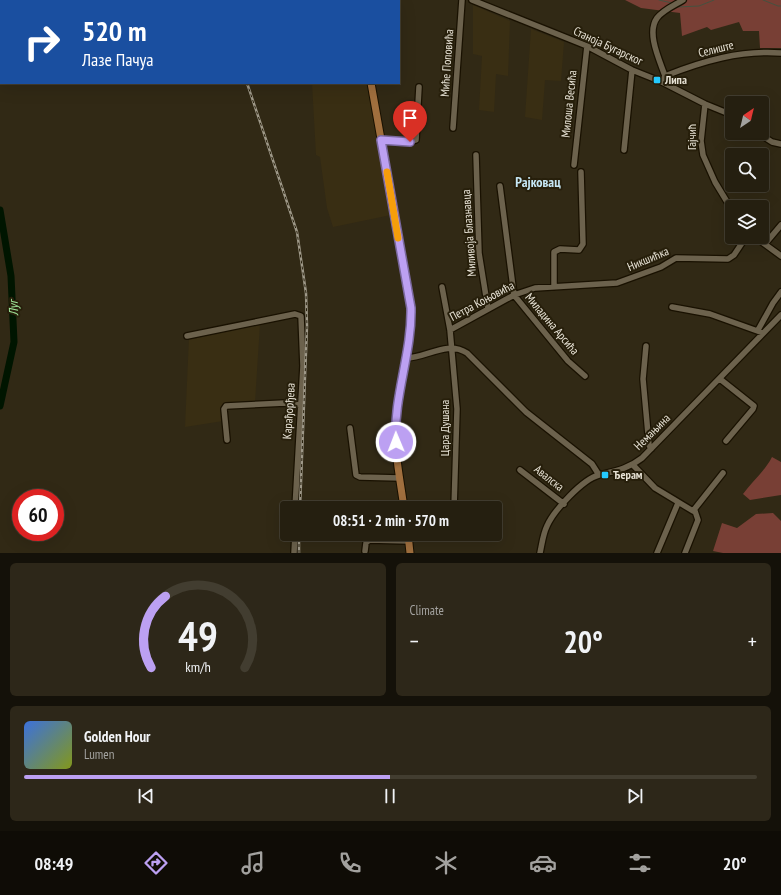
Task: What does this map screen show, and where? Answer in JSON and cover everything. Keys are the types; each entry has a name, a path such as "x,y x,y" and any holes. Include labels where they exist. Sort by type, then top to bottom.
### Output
{"main road":[{"path":"371,84 410,304 410,330 396,423 403,501"},
{"path":"408,541 410,553"}],"street":[{"name":"Миће Поповића","path":"453,128 462,0"},
{"name":"Станоја Бугарског","path":"472,0 587,46 632,70 662,82 705,104 725,112"},
{"path":"662,82 665,76 655,47 654,25 656,18 683,0"},
{"name":"Милоша Весића","path":"574,166 587,46"},
{"name":"Селиште","path":"665,76 701,63 732,55 758,52 781,53"},
{"path":"624,150 632,70"},
{"path":"381,140 410,142 416,140 419,87"},
{"name":"Гајчић","path":"705,104 701,141 702,152 715,182 726,200"},
{"path":"769,140 781,144"},
{"name":"Миливоја Блазнавца","path":"476,155 479,253 488,309"},
{"path":"554,287 554,252 557,249 579,250 582,244 581,172"},
{"name":"Миладина Арсића","path":"500,186 514,296 568,361 585,376"},
{"path":"769,239 781,225"},
{"name":"Никшићка","path":"596,285 627,280 664,266 676,258 730,258 741,244"},
{"path":"765,244 781,256"},
{"name":"Петра Коњовића","path":"450,330 514,296 535,288 596,285"},
{"name":"Цара Душана","path":"442,287 450,330 457,409 454,501"},
{"path":"672,307 710,314 761,332 773,303 781,292"},
{"name":"Карађорђева","path":"187,336 295,314 300,316 303,349 295,501"},
{"name":"Немањина","path":"540,553 548,525 564,504 586,482 599,475 618,471 633,465 651,449 720,379 761,332 781,314"},
{"path":"646,346 643,379 649,445 651,449"},
{"path":"406,358 452,348 464,351 472,356 526,412 592,464 599,475"},
{"path":"720,379 754,406 726,441"},
{"path":"227,440 224,409 226,406 285,403 300,404"},
{"path":"350,428 356,475 360,477 400,478"},
{"path":"633,465 651,485 678,503 695,511 698,520 685,553"},
{"name":"Авалска","path":"520,470 564,504"},
{"path":"695,511 723,473"},
{"path":"657,553 678,503"},
{"path":"294,553 295,541"},
{"path":"365,551 366,543 368,541"}],"shaded area":[{"path":"625,0 781,0 781,48 760,48 759,31 743,31 739,22 711,30 707,27 682,36 680,13 641,8"},
{"path":"473,5 510,21 508,76 496,74 494,112 479,110 482,56 473,54"},
{"path":"531,29 564,42 561,81 545,80 542,120 525,117"},
{"path":"312,84 368,84 391,215 333,227 327,208 320,157 316,155"},
{"path":"260,324 255,402 223,403 223,421 185,427 189,338"},
{"path":"772,457 781,462 781,495 750,500 743,494 766,467"},
{"path":"773,513 781,521 781,553 723,553 713,551 722,523 737,528 756,514"}],"waterway":[{"path":"659,0 672,3"},
{"path":"678,7 699,6 714,0"},
{"path":"763,0 781,6"},
{"name":"Луг","path":"0,210 11,276 14,342 0,406"}],"railway":[{"path":"247,84 297,232 306,293 307,326 300,501"},
{"path":"299,541 299,553"}],"slow traffic":[{"path":"387,172 398,238"}],"place":[{"name":"Липа","path":"657,80"},
{"name":"Ђерам","path":"605,475"}],"district":[{"name":"Рајковац","path":"538,182"}],"route":[{"path":"396,442 395,428 399,395 410,337 411,308 381,140 387,139 410,142"}]}
